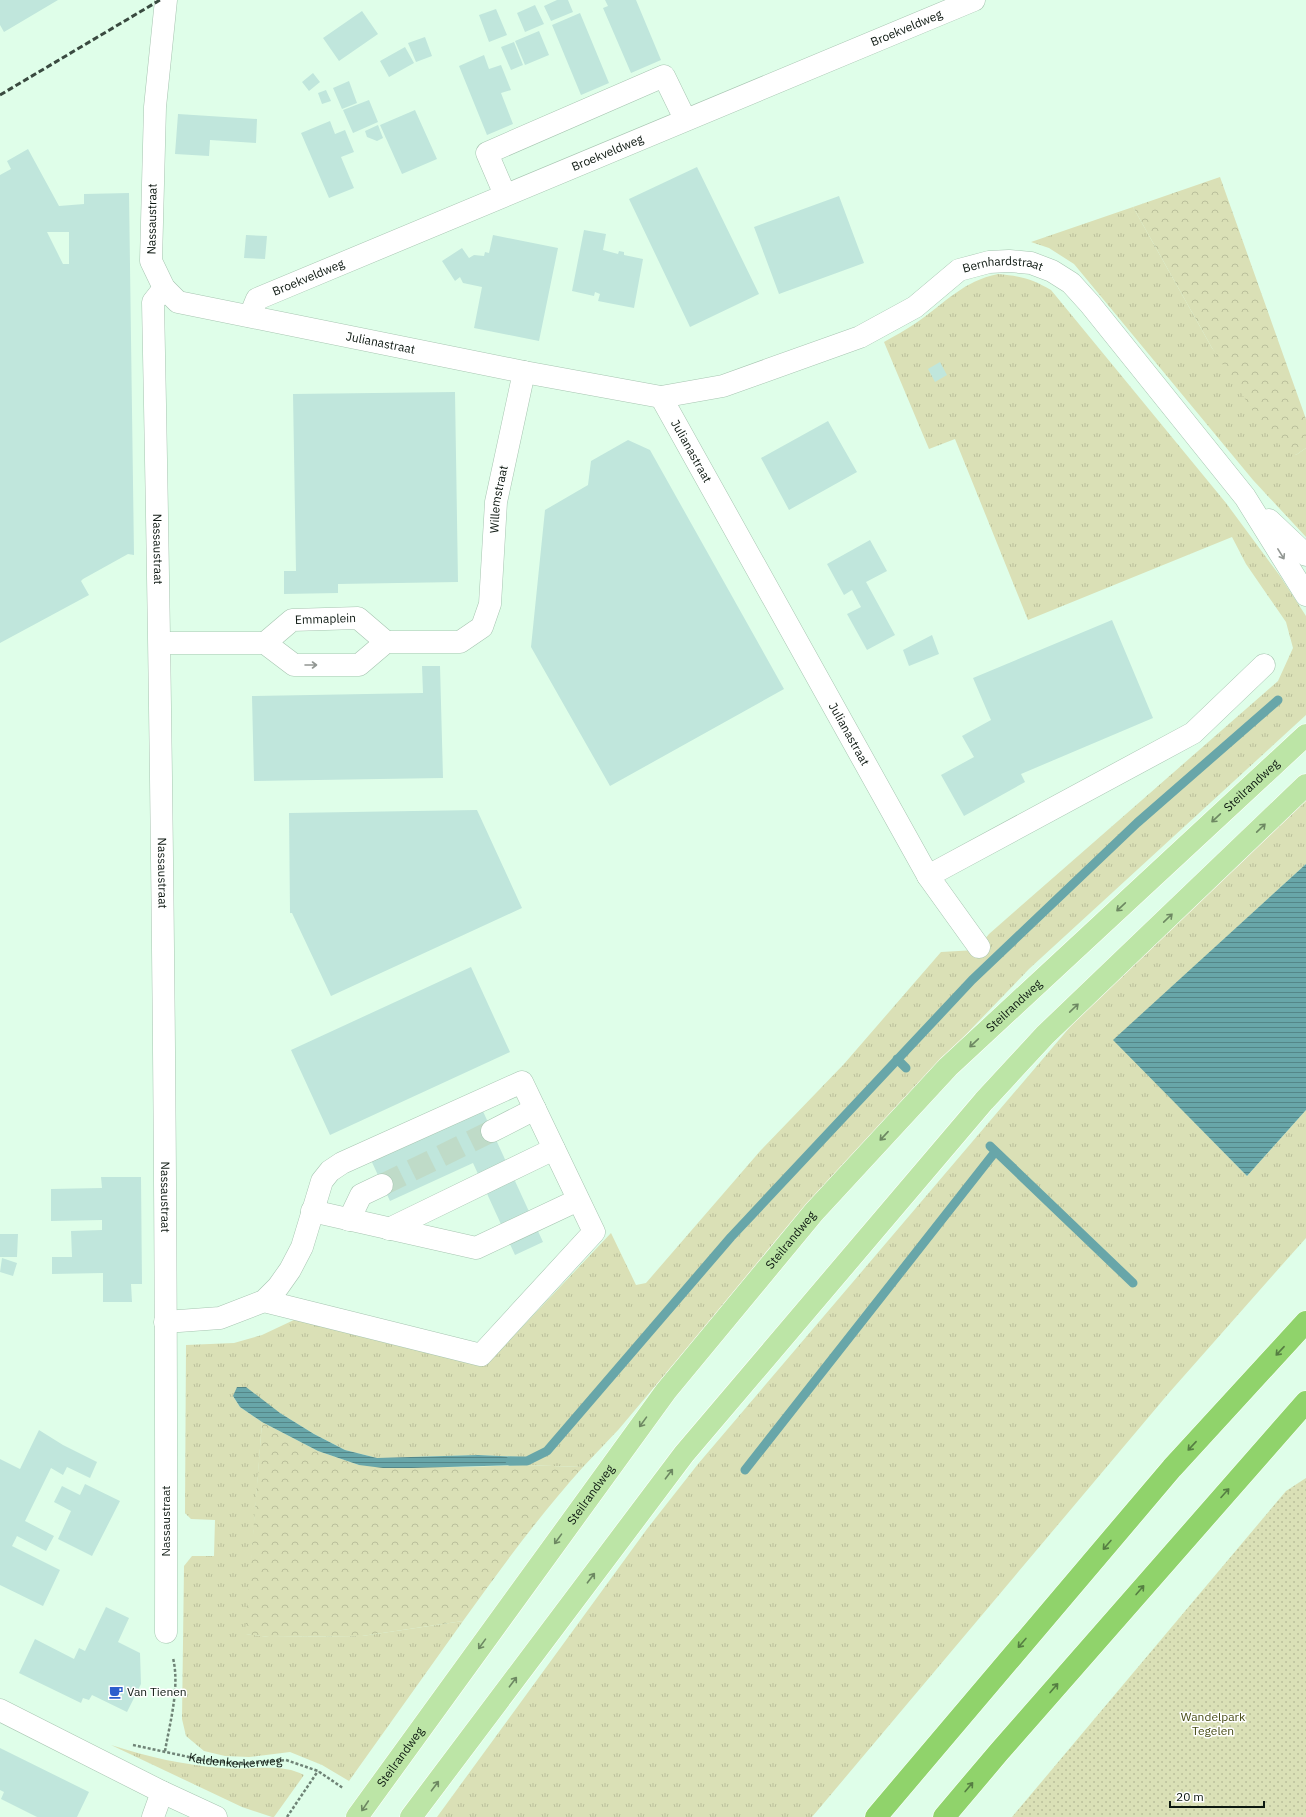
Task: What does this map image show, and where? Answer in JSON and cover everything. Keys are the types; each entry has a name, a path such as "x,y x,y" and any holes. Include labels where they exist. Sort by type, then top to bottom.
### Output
{"highway":[{"path":"876,1817 1172,1468 1306,1322"},
{"path":"944,1817 1004,1746 1306,1402"}],"main road":[{"name":"Steilrandweg","path":"362,1810 666,1391 814,1212 948,1067 1306,735"},
{"path":"411,1817 684,1454 984,1102 1045,1034 1306,785"}],"street":[{"name":"Nassaustraat","path":"166,0 155,107 151,261 164,288 153,302 160,643 166,1632"},
{"name":"Broekveldweg","path":"250,316 257,299 974,0"},
{"path":"505,195 487,153 664,76 685,120"},
{"name":"Bernhardstraat","path":"661,397 723,386 860,337 915,307 959,270 988,262 1009,261 1031,264 1052,270 1071,283 1245,497 1306,555"},
{"name":"Julianastraat","path":"164,288 178,302 524,372 661,397 928,876 979,947"},
{"name":"Willemstraat","path":"386,642 460,642 482,627 490,604 496,502 524,372"},
{"name":"Bernhardstraat","path":"1245,497 1306,596"},
{"name":"Emmaplein","path":"265,643 292,620 358,618 386,642"},
{"path":"160,643 265,643 294,665 359,665 386,642"},
{"path":"928,876 1193,733 1264,665"},
{"path":"165,1322 220,1318 264,1301 278,1287 290,1270 302,1247 322,1181 330,1171 342,1163 522,1082 594,1232 481,1355 264,1301"},
{"path":"492,1131 535,1109"},
{"path":"389,1229 554,1149"},
{"path":"349,1220 361,1195 382,1185"},
{"path":"312,1211 476,1248 578,1200"},
{"path":"0,1710 162,1792 216,1817"},
{"path":"153,1817 162,1792"},
{"path":"162,1792 185,1817"}],"path":[{"name":"Kaldenkerkerweg","path":"166,1632 175,1668 173,1710 165,1751 203,1760 242,1764 286,1760 318,1771 362,1810"},
{"path":"287,1817 318,1771"}],"green space":[{"path":"1220,177 1306,419 1306,448 1296,455 1271,439 1212,348 1133,207"},
{"path":"1133,207 1212,348 1296,455 1306,448 1306,537 1253,480 1074,264 1049,248 1031,242"},
{"path":"998,274 1026,279 1051,290 1226,503 1280,576 1306,616 1306,715 1029,969 899,1104 795,1220 619,1429 583,1467 523,1465 521,1457 478,1455 377,1458 345,1450 314,1434 280,1413 233,1396 240,1407 262,1422 246,1634 269,1637 362,1636 463,1621 349,1781 322,1765 290,1752 249,1757 225,1756 204,1751 186,1736 182,1719 184,1566 192,1556 214,1556 215,1520 191,1519 185,1513 186,1345 234,1343 262,1335 296,1319 474,1361 490,1361 611,1233 636,1285 646,1283 761,1150 844,1064 941,952 976,950 989,934 1278,681 1293,648 1286,622 1246,564 1232,537 1028,620 955,439 929,449 884,342 916,323 964,287 986,277"},
{"path":"1306,796 1306,864 1114,1040 1247,1176 1306,1110 1306,1238 1168,1394 812,1817 437,1817 647,1529 698,1464 1087,1007 1243,861"},
{"path":"262,1422 318,1451 359,1465 464,1467 523,1465 583,1467 536,1523 463,1621 362,1636 269,1637 245,1634"},
{"name":"Wandelpark Tegelen","path":"1306,1478 1306,1817 1012,1817 1286,1491"},
{"path":"111,1745 152,1757 180,1763 232,1769 275,1768 295,1771 304,1775 274,1817 272,1817 242,1807"}],"water":[{"path":"1306,864 1306,1110 1247,1176 1113,1040"},
{"path":"237,1387 246,1387 280,1413 314,1434 345,1450 377,1458 478,1455 521,1457 523,1465 383,1468 359,1465 318,1451 262,1422 240,1407 233,1396"}],"building":[{"path":"0,0 58,0 4,32 0,25"},
{"path":"557,0 568,0 573,12 551,21 544,6"},
{"path":"605,0 636,0 661,60 631,73 603,8 608,6"},
{"path":"535,5 544,24 525,32 517,13"},
{"path":"496,9 507,35 489,42 479,15"},
{"path":"362,11 378,34 339,61 323,38"},
{"path":"580,13 609,83 581,95 552,25"},
{"path":"539,31 549,55 525,65 515,41"},
{"path":"425,37 432,56 416,62 408,43"},
{"path":"514,42 523,65 511,70 501,47"},
{"path":"405,47 414,63 389,77 380,61"},
{"path":"484,55 489,69 501,65 511,90 501,93 513,124 487,135 459,66"},
{"path":"313,73 320,82 309,91 302,82"},
{"path":"349,81 357,103 342,109 333,88"},
{"path":"326,90 331,101 322,104 318,93"},
{"path":"369,100 378,122 353,133 343,110"},
{"path":"415,110 437,159 402,174 380,125"},
{"path":"178,114 257,119 256,143 210,140 209,156 175,154"},
{"path":"330,121 335,134 345,130 354,152 341,157 354,188 329,198 301,133"},
{"path":"378,125 383,138 377,141 367,137 365,131"},
{"path":"28,149 59,206 84,204 84,194 129,193 134,555 128,554 83,579 81,581 89,595 0,643 0,175 11,169 7,161","holes":["47,232 69,232 69,264 63,264"]},
{"path":"697,167 759,294 690,327 629,199"},
{"path":"839,196 864,263 779,294 754,227"},
{"path":"584,230 606,234 603,250 618,254 619,251 624,252 624,255 643,259 634,308 598,301 600,294 595,292 594,296 572,291"},
{"path":"246,235 267,236 265,259 244,258"},
{"path":"493,235 558,248 539,341 474,328 482,287 463,283 460,277 455,281 442,261 462,248 469,258 474,255 484,256 485,252 489,253"},
{"path":"940,362 947,375 935,382 928,369"},
{"path":"455,392 458,582 338,584 338,593 284,594 284,571 296,571 293,394"},
{"path":"828,421 857,472 789,510 761,458"},
{"path":"628,440 650,450 784,689 610,786 531,647 545,510 588,485 591,461"},
{"path":"870,540 887,571 866,582 895,635 867,650 847,614 861,607 852,590 844,595 827,564"},
{"path":"1112,620 1153,718 1021,774 1025,782 964,816 941,775 974,757 962,736 991,720 973,678"},
{"path":"932,635 939,654 909,666 903,650"},
{"path":"422,666 440,666 443,778 254,781 252,696 423,693"},
{"path":"477,810 522,908 331,996 292,913 290,913 289,813"},
{"path":"471,967 510,1052 330,1135 291,1050"},
{"path":"481,1107 543,1242 515,1255 473,1163 390,1201 370,1158"},
{"path":"101,1177 141,1177 142,1284 131,1284 132,1302 103,1302 103,1273 52,1274 52,1257 72,1257 71,1231 102,1230 102,1220 51,1221 51,1189 102,1188"},
{"path":"0,1234 18,1234 17,1257 0,1257"},
{"path":"2,1258 17,1263 13,1276 0,1272"},
{"path":"39,1430 63,1445 97,1462 90,1478 67,1467 63,1475 51,1468 25,1521 54,1536 46,1551 17,1536 12,1546 60,1570 43,1606 0,1585 0,1459 20,1469"},
{"path":"85,1484 120,1501 92,1556 58,1539 71,1511 54,1502 62,1486 80,1495"},
{"path":"106,1607 129,1618 118,1642 140,1653 141,1684 127,1712 92,1695 89,1700 83,1698 81,1703 19,1673 35,1639 74,1659 79,1648 85,1651"},
{"path":"0,1748 89,1792 77,1817 37,1817 1,1799 4,1792 0,1790"}],"waterway":[{"path":"510,1461 527,1461 547,1451 731,1237 972,980 1137,823 1278,700"},
{"path":"897,1059 906,1068"},
{"path":"990,1146 1133,1283"},
{"path":"745,1470 995,1152"}],"tunnel":[{"path":"382,1185 492,1131"}],"railway":[{"path":"0,95 160,0"}],"place":[{"name":"Van Tienen","path":"116,1692"}]}
